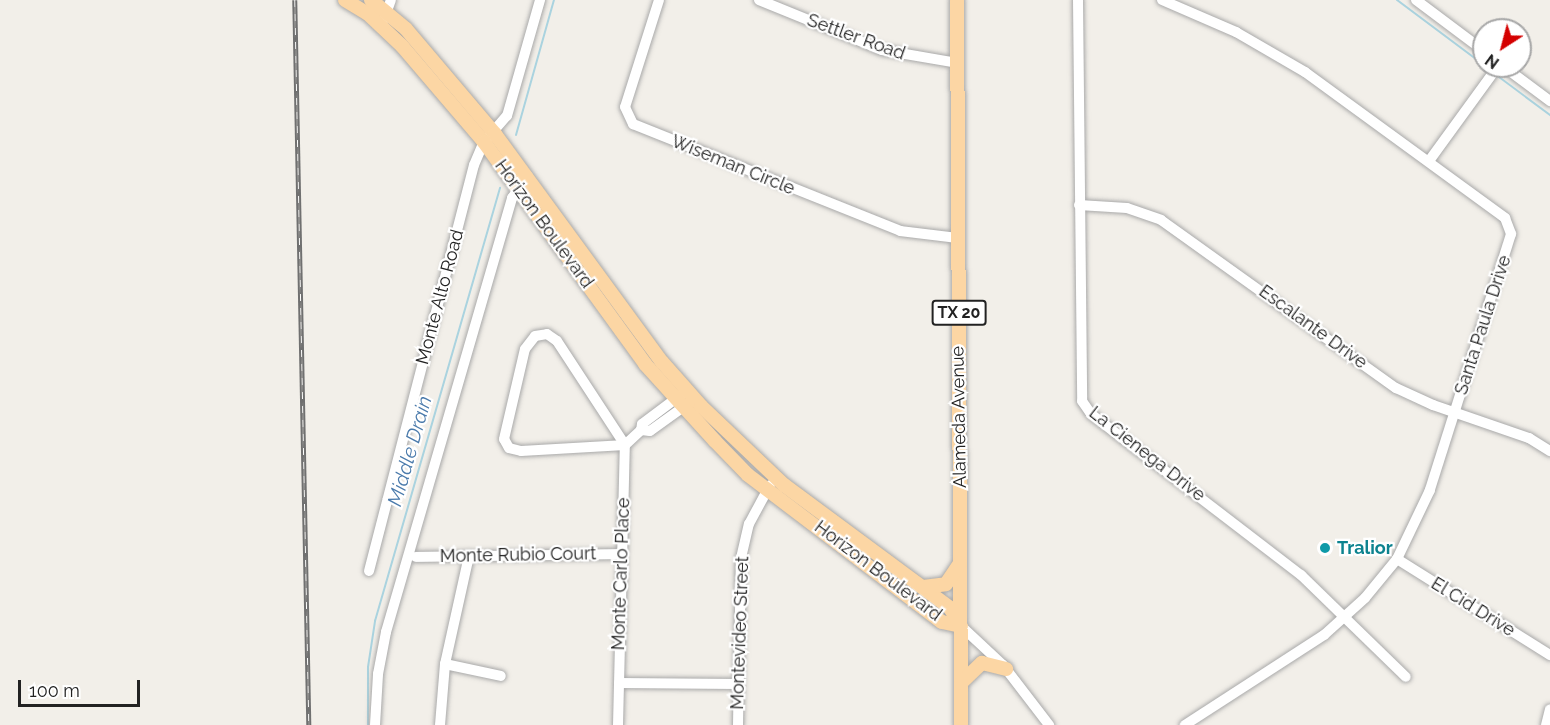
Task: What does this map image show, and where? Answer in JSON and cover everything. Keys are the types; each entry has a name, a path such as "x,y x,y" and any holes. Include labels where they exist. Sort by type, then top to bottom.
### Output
{"main road":[{"name":"Horizon Boulevard","path":"345,0 381,26 528,176 662,362 772,483 942,622 962,626"},
{"name":"Horizon Boulevard","path":"371,0 389,5 490,138 518,186 645,364 679,403 748,475 772,483 923,587 950,608 962,626"},
{"name":"Alameda Avenue","path":"957,0 961,725"},
{"path":"923,587 946,584 961,561"},
{"path":"961,683 982,663 1006,669"}],"street":[{"name":"Monte Alto Road","path":"369,571 474,165 490,138 507,116 540,0"},
{"name":"Wiseman Circle","path":"659,0 626,107 633,124 900,231 958,238"},
{"name":"Settler Road","path":"759,0 882,50 957,63"},
{"name":"La Cienega Drive","path":"1078,0 1079,389 1086,409 1253,534 1346,617 1406,677"},
{"name":"Santa Paula Drive","path":"1162,0 1236,32 1289,61 1505,218 1511,228 1427,498 1397,559 1346,617 1305,648 1185,725"},
{"path":"1416,0 1472,42"},
{"path":"381,26 389,5"},
{"path":"1429,161 1489,78"},
{"path":"1519,78 1550,101"},
{"path":"375,725 378,674 386,632 518,186 528,176"},
{"name":"Escalante Drive","path":"1079,205 1127,208 1161,220 1381,377 1423,401 1529,438 1550,452"},
{"path":"625,445 557,341 547,334 535,336 525,349 504,439 509,448 521,451 625,445 641,430 642,424 679,403 690,394"},
{"name":"Monte Carlo Place","path":"618,725 620,554 625,445"},
{"name":"Montevideo Street","path":"738,725 741,558 749,524 772,483"},
{"name":"Monte Rubio Court","path":"416,557 620,554"},
{"path":"440,725 445,664 469,556"},
{"name":"El Cid Drive","path":"1397,559 1550,655"},
{"path":"962,626 1006,669 1049,725"},
{"path":"445,664 501,676"},
{"path":"619,683 738,684"},
{"path":"1546,725 1550,709"}],"waterway":[{"name":"Middle Drain","path":"516,135 554,0"},
{"path":"1397,0 1472,56"},
{"path":"1500,78 1550,115"},
{"name":"Middle Drain","path":"368,725 368,667 375,621 500,188"}],"railway":[{"path":"295,0 309,725"}],"place":[{"name":"Tralior","path":"1325,548"}]}
